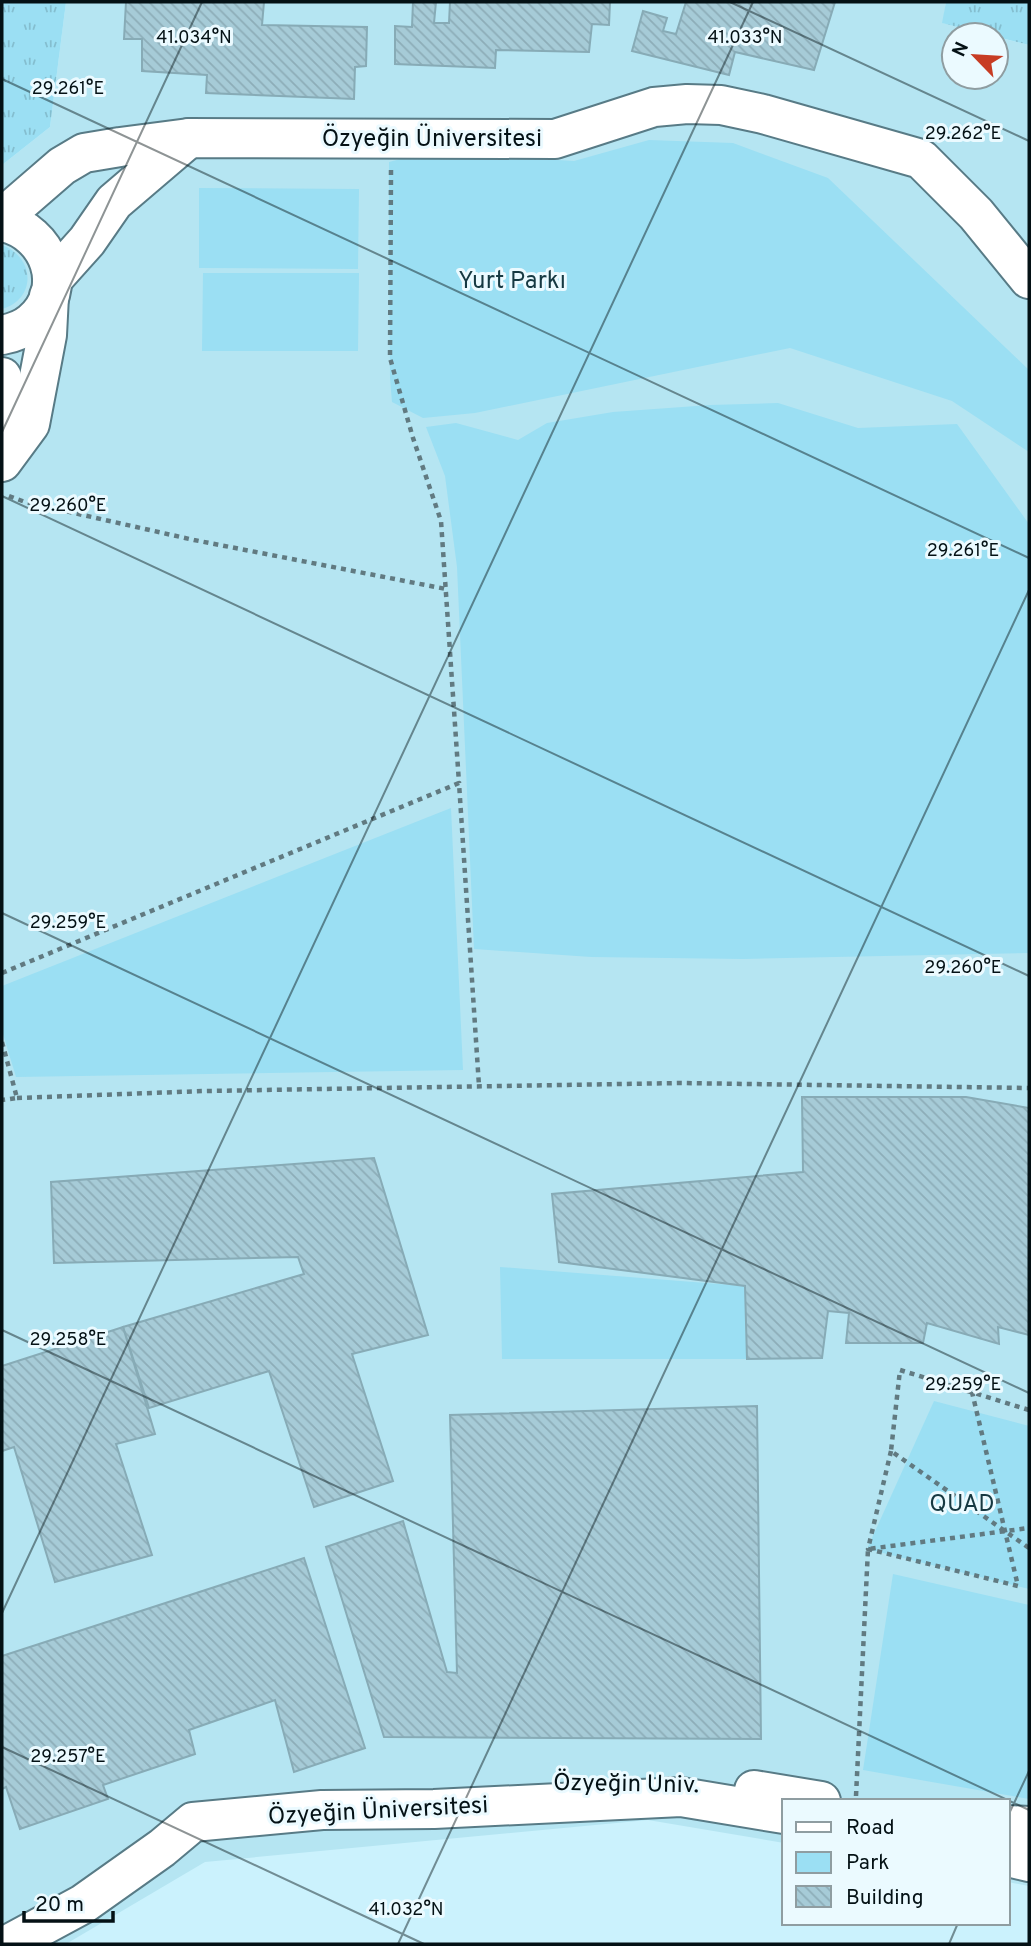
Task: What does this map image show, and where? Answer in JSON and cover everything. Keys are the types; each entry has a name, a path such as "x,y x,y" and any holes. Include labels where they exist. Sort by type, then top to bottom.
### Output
{"street":[{"name":"Özyeğin Üniversitesi","path":"2,220 62,166 84,153 189,138 555,139 654,107 721,105 763,114 921,159 976,214 1029,279"},
{"path":"2,335 17,331 32,322 42,310 51,288 114,202 189,138"},
{"path":"2,220 31,234 42,247 50,263 51,288 47,335 30,424 3,471"},
{"path":"2,377 7,425 3,471"},
{"name":"Özyeğin Univ.","path":"452,1807 448,1802 448,1795 451,1788 457,1786 605,1777 679,1779 808,1799"},
{"name":"Özyeğin Üniversitesi","path":"9,1944 83,1904 162,1848 192,1822 322,1810 681,1797 782,1814"},
{"path":"1010,1825 1029,1826"},
{"path":"1010,1857 1029,1862"}],"path":[{"path":"391,138 390,358 441,521 479,1086"},
{"path":"3,471 25,502 181,537 446,589"},
{"path":"2,973 459,783"},
{"path":"2,1042 17,1098"},
{"path":"2,1100 205,1091 680,1083 1029,1088"},
{"path":"856,1799 868,1549 891,1451 900,1370 1029,1409"},
{"path":"868,1549 1018,1586 972,1392"},
{"path":"891,1451 1029,1548"},
{"path":"868,1549 1029,1528"}],"shaded area":[{"path":"66,2 946,2 943,21 940,21 940,91 1010,91 1010,40 1029,45 1029,1886 1010,1882 1010,1799 782,1799 782,1843 648,1820 205,1862 66,1944 2,1944 2,165 50,127"}],"green space":[{"path":"2,2 66,2 50,127 2,165"},
{"path":"946,2 1029,2 1029,45 1010,40 1010,21 942,21"},
{"name":"Yurt Parkı","path":"649,140 733,143 828,178 1029,370 1029,452 952,401 790,348 475,413 423,418 392,402 389,162 427,152 574,161"},
{"path":"199,188 359,189 358,269 199,268"},
{"path":"2,245 21,259 28,278 21,296 2,309"},
{"path":"203,273 359,273 358,351 202,351"},
{"path":"778,403 858,428 957,424 1029,524 1029,953 744,959 591,957 474,949 457,567 445,476 426,427 456,423 518,440 547,423 613,412"},
{"path":"451,808 463,1070 16,1077 2,1031 2,986"},
{"path":"500,1267 745,1286 747,1359 502,1359"},
{"name":"QUAD","path":"934,1401 1029,1426 1029,1589 867,1549"},
{"path":"893,1574 1029,1605 1029,1799 863,1770"}],"building":[{"path":"126,2 264,2 262,25 367,27 366,66 355,67 354,99 206,93 207,75 142,71 142,39 124,39"},
{"path":"413,2 436,2 434,23 449,23 450,2 610,2 609,25 592,24 589,52 496,50 495,68 395,64 395,26 412,27"},
{"path":"686,2 835,2 814,70 735,52 729,75 632,51 643,11 667,18 663,31 676,34"},
{"path":"802,1097 966,1097 1029,1108 1029,1335 998,1327 999,1344 927,1323 923,1343 846,1343 849,1313 828,1311 822,1358 747,1359 745,1286 559,1262 552,1194 803,1172"},
{"path":"374,1158 428,1335 352,1354 393,1481 314,1507 269,1371 149,1408 123,1327 304,1274 298,1257 54,1263 51,1182"},
{"path":"123,1327 155,1434 116,1444 152,1555 55,1582 14,1447 2,1451 2,1366"},
{"path":"757,1406 761,1739 384,1737 326,1547 403,1521 447,1672 457,1673 450,1415"},
{"path":"304,1558 365,1748 294,1772 275,1700 189,1730 195,1754 103,1785 108,1799 20,1829 6,1787 2,1789 2,1656"}]}
